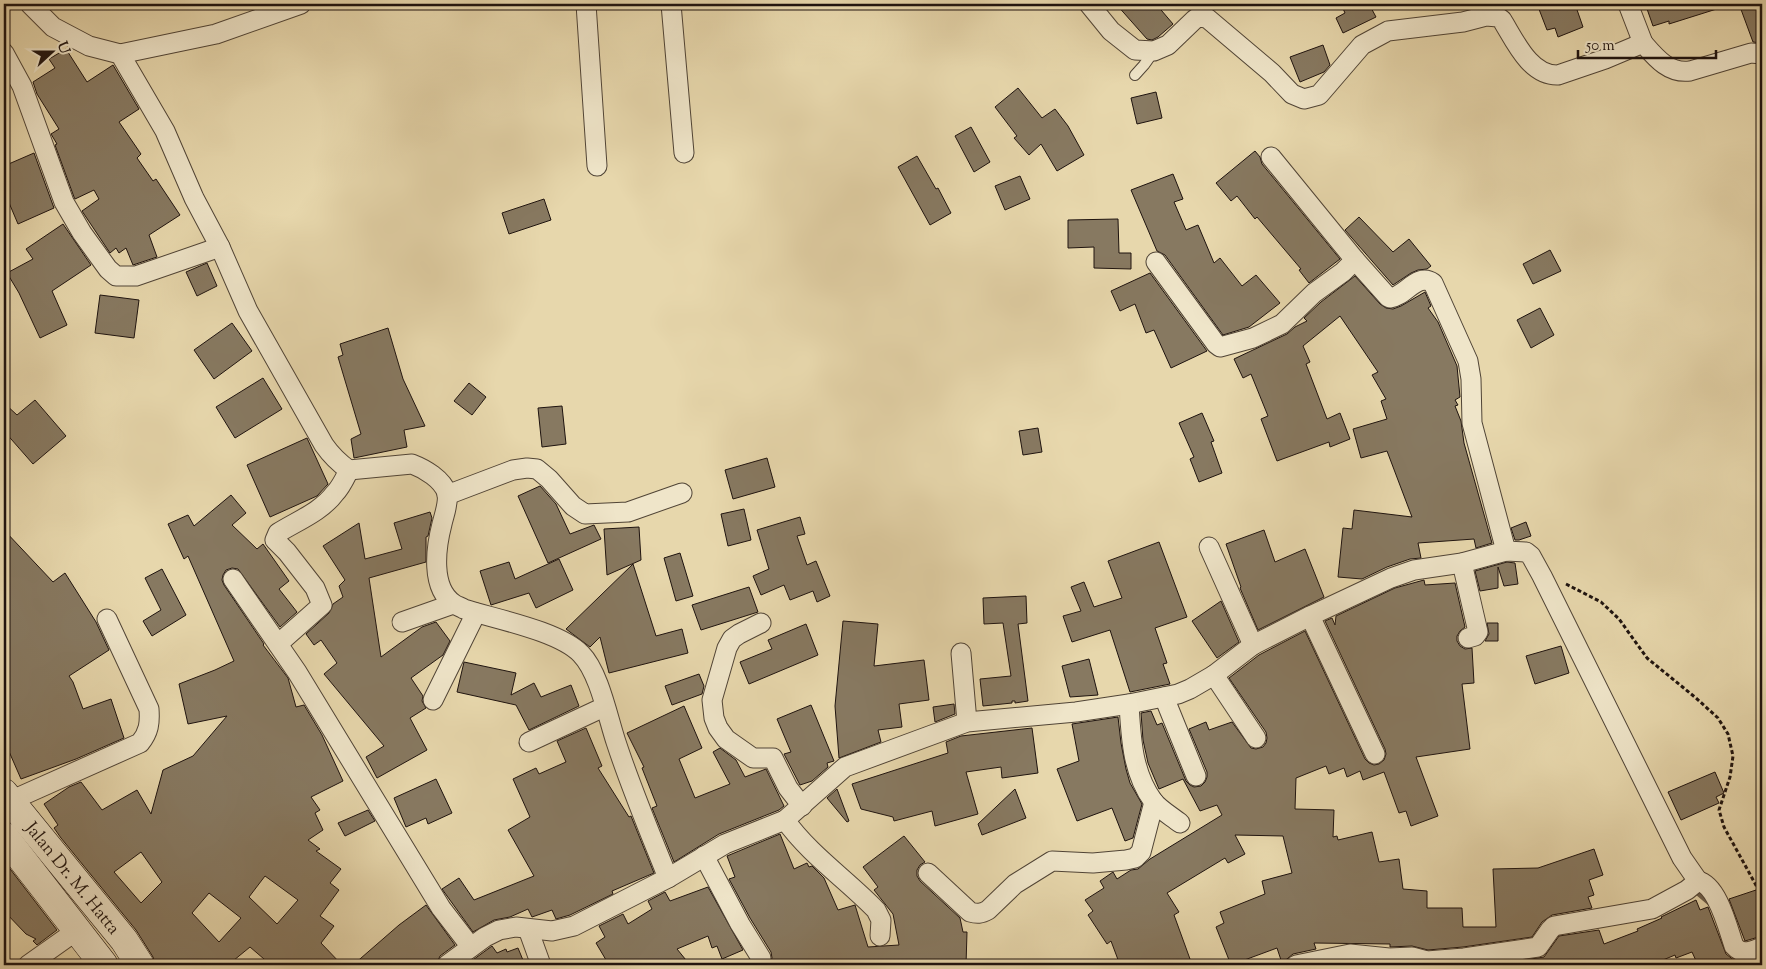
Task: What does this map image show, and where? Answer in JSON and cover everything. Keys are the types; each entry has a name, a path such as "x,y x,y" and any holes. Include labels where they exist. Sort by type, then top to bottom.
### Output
{"main road":[{"name":"Jalan Dr. M. Hatta","path":"7,797 124,940 140,965"},
{"name":"Jalan Dr. M. Hatta","path":"4,836 104,965"}],"street":[{"path":"30,4 53,28 89,46 120,54 216,34 301,4"},
{"path":"586,4 597,166"},
{"path":"671,4 684,153"},
{"path":"1089,4 1111,31 1135,50 1154,50 1168,45 1194,20 1203,17 1228,35 1272,73 1292,94 1304,100 1319,95 1362,45 1388,31 1463,22 1486,16 1498,10 1502,20 1530,63 1551,76 1558,76 1643,44"},
{"path":"1628,4 1643,44 1671,70 1680,72 1690,71 1752,52 1762,54"},
{"path":"4,53 22,86 64,202 108,269 116,276 136,276 220,247"},
{"path":"120,54 165,131 194,198 220,247 248,311 324,445 336,460 349,470 412,464 431,474 439,481 447,495 447,504 439,536 437,568 442,588 453,604 558,639 581,653 591,668 616,744 668,878"},
{"path":"1271,157 1355,260 1390,298 1421,279 1424,278 1433,283 1468,361 1472,379 1472,423 1506,551"},
{"path":"1156,262 1220,347 1253,338 1282,324 1355,260"},
{"path":"447,495 512,470 527,468 537,469 573,506 585,514 628,512 682,492"},
{"path":"278,644 322,605 315,588 287,552 275,540 278,533 315,512 328,502 336,493 349,470"},
{"path":"1209,547 1253,645"},
{"path":"447,965 471,947 499,930 508,928 552,932 567,929 668,878 725,844 784,820 845,767 967,722 1043,716 1129,704 1164,697 1190,689 1214,675 1253,645 1310,616 1402,574 1462,563 1506,551 1526,552 1531,556 1694,885"},
{"path":"1462,563 1478,632 1475,636 1468,638"},
{"path":"233,579 297,672 441,908 471,947"},
{"path":"402,622 453,604"},
{"path":"432,700 476,613"},
{"path":"1310,616 1375,754"},
{"path":"7,797 140,743 147,735 150,722 149,709 108,619"},
{"path":"761,623 732,639 727,648 712,700 714,718 726,739 752,758 772,758 788,788 802,806"},
{"path":"961,653 967,722"},
{"path":"1214,675 1256,738"},
{"path":"1164,697 1196,776"},
{"path":"1129,704 1132,744 1135,760 1144,786 1154,802 1180,823"},
{"path":"529,742 604,706"},
{"path":"928,873 970,912 976,914 983,913 1015,884 1052,861 1093,863 1131,860 1138,856 1141,852 1154,802"},
{"path":"784,820 813,853 876,910 881,920 880,936"},
{"path":"704,856 740,924 761,958"},
{"path":"1296,965 1350,954 1427,961 1464,958 1538,947 1554,926 1652,909 1694,885 1704,883 1720,903 1734,946 1738,950 1747,953 1762,947"},
{"path":"528,929 541,965"},
{"path":"28,965 76,931"}],"lane":[{"path":"1135,75 1154,50"}],"path":[{"path":"1542,576 1571,585 1600,602 1619,619 1647,658 1718,718 1728,734 1733,756 1730,777 1719,810 1724,827 1757,888 1762,905"}],"building":[{"path":"1116,4 1156,4 1173,24 1158,37 1152,40 1147,39"},
{"path":"1341,4 1369,4 1376,17 1343,33 1336,18 1345,13"},
{"path":"1537,4 1575,4 1583,27 1558,37 1555,28 1547,30"},
{"path":"1654,4 1722,4 1723,7 1669,24 1669,21 1653,26 1646,6"},
{"path":"1739,4 1762,4 1762,43 1753,42"},
{"path":"1323,45 1330,65 1324,72 1300,82 1290,57"},
{"path":"66,49 87,82 113,65 139,109 119,122 141,154 137,158 153,181 156,179 180,215 149,235 157,257 133,265 126,248 119,253 116,248 110,253 82,211 99,199 94,190 75,199 74,197 55,145 57,144 51,134 59,129 37,94 33,82 55,68 49,59"},
{"path":"1018,88 1042,118 1055,109 1068,126 1084,155 1057,171 1041,144 1029,155 1014,138 1017,136 995,107"},
{"path":"1156,92 1162,118 1137,124 1131,98"},
{"path":"971,127 990,162 974,172 955,136"},
{"path":"1255,151 1260,157 1262,164 1340,259 1309,283 1299,270 1301,269 1257,217 1255,219 1237,196 1231,201 1216,183"},
{"path":"34,153 54,208 18,224 4,191 4,166"},
{"path":"917,156 936,189 938,188 951,213 930,225 898,167"},
{"path":"1173,174 1183,199 1174,202 1186,230 1198,225 1214,263 1220,258 1242,286 1256,275 1280,303 1249,327 1223,335 1165,255 1157,251 1131,190"},
{"path":"1020,176 1030,199 1005,210 995,186"},
{"path":"544,199 551,220 509,234 502,213"},
{"path":"1359,217 1393,252 1409,239 1431,266 1427,269 1411,273 1393,285 1345,230"},
{"path":"1118,219 1119,253 1131,253 1131,269 1094,268 1094,247 1068,248 1068,220"},
{"path":"63,224 91,265 52,291 67,325 40,338 19,293 7,273 33,259 26,249"},
{"path":"1550,250 1561,271 1533,284 1523,264"},
{"path":"207,263 217,286 197,296 186,272"},
{"path":"1150,273 1207,351 1171,368 1154,330 1146,333 1135,304 1120,311 1111,291"},
{"path":"1355,276 1380,304 1386,308 1393,309 1401,306 1425,292 1431,306 1428,308 1438,322 1457,366 1460,397 1455,400 1458,405 1455,406 1461,421 1464,443 1492,543 1476,548 1474,539 1418,543 1421,558 1410,559 1387,567 1362,579 1338,577 1343,528 1352,529 1354,510 1412,517 1387,451 1361,458 1353,429 1387,419 1381,401 1386,399 1372,375 1378,372 1340,316 1303,346 1310,362 1306,364 1327,419 1340,413 1350,439 1330,447 1329,442 1277,461 1261,419 1268,416 1251,374 1243,378 1234,359 1287,334 1295,327 1307,321 1304,318 1321,302"},
{"path":"100,295 139,300 134,338 95,333"},
{"path":"1540,308 1554,335 1531,348 1517,320"},
{"path":"232,323 252,351 214,379 194,350"},
{"path":"388,328 403,379 425,426 404,430 407,447 354,458 351,439 361,434 338,357 343,355 340,344"},
{"path":"263,378 282,409 235,438 216,407"},
{"path":"469,383 486,397 472,415 454,401"},
{"path":"35,400 66,436 33,464 4,431 4,403 17,415"},
{"path":"562,406 566,444 542,447 538,408"},
{"path":"1202,413 1214,441 1211,442 1222,473 1199,482 1190,459 1194,457 1179,423"},
{"path":"1038,428 1042,452 1023,455 1019,431"},
{"path":"307,438 328,484 317,496 270,517 247,465"},
{"path":"767,458 775,487 733,499 725,470"},
{"path":"540,486 556,504 570,534 594,525 601,539 548,563 518,496"},
{"path":"231,495 246,513 232,525 257,549 263,544 289,581 279,589 297,612 280,627 238,569 226,570 222,580 263,645 288,678 296,707 304,705 322,735 343,781 311,797 320,810 315,813 323,830 308,840 320,849 316,851 341,869 330,883 339,890 320,916 334,926 321,943 342,965 271,965 250,947 228,965 155,965 153,957 136,930 54,828 58,825 44,804 69,787 81,782 102,810 137,790 151,814 163,770 193,756 227,716 188,724 179,684 234,661 188,556 184,559 168,524 188,515 194,526","holes":["141,852 162,882 141,903 114,872","265,876 298,900 277,924 249,897","209,893 241,918 219,942 192,913"]},
{"path":"744,509 751,540 728,546 721,514"},
{"path":"430,512 432,518 428,536 426,537 426,562 369,578 381,657 422,627 436,622 450,641 443,655 411,678 423,696 422,701 426,708 410,718 427,750 377,778 366,757 384,746 324,674 337,663 321,640 314,645 306,634 329,613 333,604 343,597 339,586 345,580 323,546 359,523 365,559 402,549 394,523"},
{"path":"800,517 805,534 797,536 807,565 816,561 830,596 817,602 813,591 790,600 784,585 761,595 753,576 769,569 757,530"},
{"path":"1526,522 1531,536 1515,540 1511,528"},
{"path":"639,527 641,560 607,575 604,529"},
{"path":"4,530 53,582 65,573 96,622 109,650 69,676 83,709 111,699 124,738 76,759 21,779 4,740"},
{"path":"1264,530 1275,562 1305,549 1324,597 1258,630 1240,588 1226,544"},
{"path":"1159,542 1187,617 1155,628 1167,663 1163,664 1170,684 1130,692 1110,630 1072,642 1063,616 1081,611 1071,587 1084,582 1094,607 1122,598 1108,561"},
{"path":"680,553 693,596 676,601 664,558"},
{"path":"559,559 573,590 536,608 529,593 491,605 480,571 509,562 515,579"},
{"path":"1507,562 1515,563 1518,584 1504,586 1498,567 1498,588 1480,591 1475,571"},
{"path":"633,564 656,636 682,629 688,653 609,673 600,637 590,647 566,629"},
{"path":"162,569 186,615 152,636 143,621 161,610 145,578"},
{"path":"1424,580 1425,585 1455,583 1465,627 1457,636 1457,641 1465,649 1472,648 1474,683 1462,684 1470,749 1416,757 1438,816 1411,826 1406,811 1399,813 1384,772 1363,780 1360,771 1347,777 1344,768 1329,774 1326,766 1296,778 1295,809 1334,810 1333,837 1337,836 1338,840 1372,832 1379,862 1399,859 1403,889 1427,891 1427,908 1462,908 1463,927 1496,927 1493,869 1538,868 1594,849 1603,875 1589,880 1594,895 1588,897 1592,908 1552,915 1542,922 1532,937 1428,950 1412,946 1390,947 1390,944 1314,943 1316,949 1293,954 1282,963 1277,948 1231,965 1216,927 1224,923 1220,912 1265,894 1262,881 1292,873 1283,836 1235,835 1245,854 1228,863 1225,858 1167,893 1179,912 1174,915 1190,959 1173,965 1120,965 1111,941 1107,944 1088,915 1093,911 1085,900 1104,888 1100,881 1113,872 1117,879 1131,870 1138,869 1150,859 1222,815 1217,805 1200,811 1183,779 1159,789 1148,763 1143,740 1141,713 1151,711 1157,725 1162,723 1186,781 1194,787 1201,786 1205,782 1207,772 1189,729 1206,722 1209,730 1232,722 1251,748 1263,747 1267,738 1266,732 1229,678 1259,655 1305,631 1365,759 1374,765 1379,764 1384,760 1385,749 1325,621 1332,618 1335,625 1336,616 1395,588"},
{"path":"749,587 758,612 701,630 692,605"},
{"path":"1026,596 1027,623 1018,624 1028,701 1015,703 1015,701 1012,701 1012,703 983,706 980,679 1011,676 1003,623 984,624 983,598"},
{"path":"1221,601 1239,642 1217,658 1192,621"},
{"path":"843,621 878,624 874,666 924,660 929,700 899,704 902,727 878,730 881,742 839,758 835,706"},
{"path":"1487,623 1498,623 1498,641 1485,641 1489,634"},
{"path":"806,624 818,655 749,684 740,662 772,649 768,640"},
{"path":"1561,646 1569,673 1535,684 1526,656"},
{"path":"1089,659 1098,695 1070,697 1062,666"},
{"path":"464,662 516,673 511,695 534,683 541,697 571,685 579,706 529,730 516,705 457,692"},
{"path":"699,674 704,686 702,694 672,705 665,686"},
{"path":"954,704 955,714 935,722 933,707"},
{"path":"811,705 834,761 827,763 828,767 812,781 800,785 784,754 791,752 777,719"},
{"path":"684,706 702,748 679,759 695,798 730,784 713,752 720,748 736,760 745,777 766,769 784,806 779,810 719,834 674,862 652,808 657,806 642,768 644,767 627,733"},
{"path":"1118,717 1126,769 1130,783 1142,804 1133,838 1125,841 1112,808 1077,821 1057,769 1079,761 1072,724"},
{"path":"586,728 602,766 598,768 629,817 631,816 654,873 612,891 613,894 570,915 556,919 552,910 532,917 528,909 510,917 494,920 473,932 442,889 459,878 474,900 534,876 508,830 530,817 513,779 536,768 539,774 566,762 557,741"},
{"path":"1032,728 1038,773 1002,778 1001,767 966,772 978,814 935,826 932,811 894,821 893,817 861,809 852,784 948,753 946,742 961,736"},
{"path":"1715,772 1724,793 1716,797 1719,803 1681,820 1668,792"},
{"path":"436,779 452,813 428,824 426,818 406,827 394,798"},
{"path":"837,789 849,821 847,822 827,798"},
{"path":"1015,789 1026,818 982,835 978,824"},
{"path":"368,810 375,821 345,836 338,823"},
{"path":"780,834 794,869 807,863 809,867 812,866 824,878 838,910 855,905 868,947 899,945 893,914 874,890 878,887 863,867 904,836 925,862 917,870 917,876 920,881 960,918 963,932 967,932 966,965 769,965 772,958 771,952 729,879 735,877 727,856"},
{"path":"4,861 57,930 37,945 33,941 36,939 26,934 4,911"},
{"path":"708,887 743,950 722,959 717,946 712,948 708,936 677,949 690,965 609,965 596,943 605,937 599,926 623,914 628,924 652,909 648,901 665,892 670,901"},
{"path":"1756,890 1762,907 1762,936 1745,941 1729,899"},
{"path":"1696,900 1700,910 1708,907 1726,954 1741,963 1762,959 1762,965 1698,965 1692,952 1676,958 1675,955 1651,965 1492,965 1544,957 1559,936 1599,930 1604,944 1638,931 1637,929"},
{"path":"426,905 455,945 440,956 436,965 353,965 399,925"},
{"path":"492,946 497,953 506,949 507,952 518,948 525,965 466,965"}],"waterway":[{"path":"1692,888 1712,905"}]}
